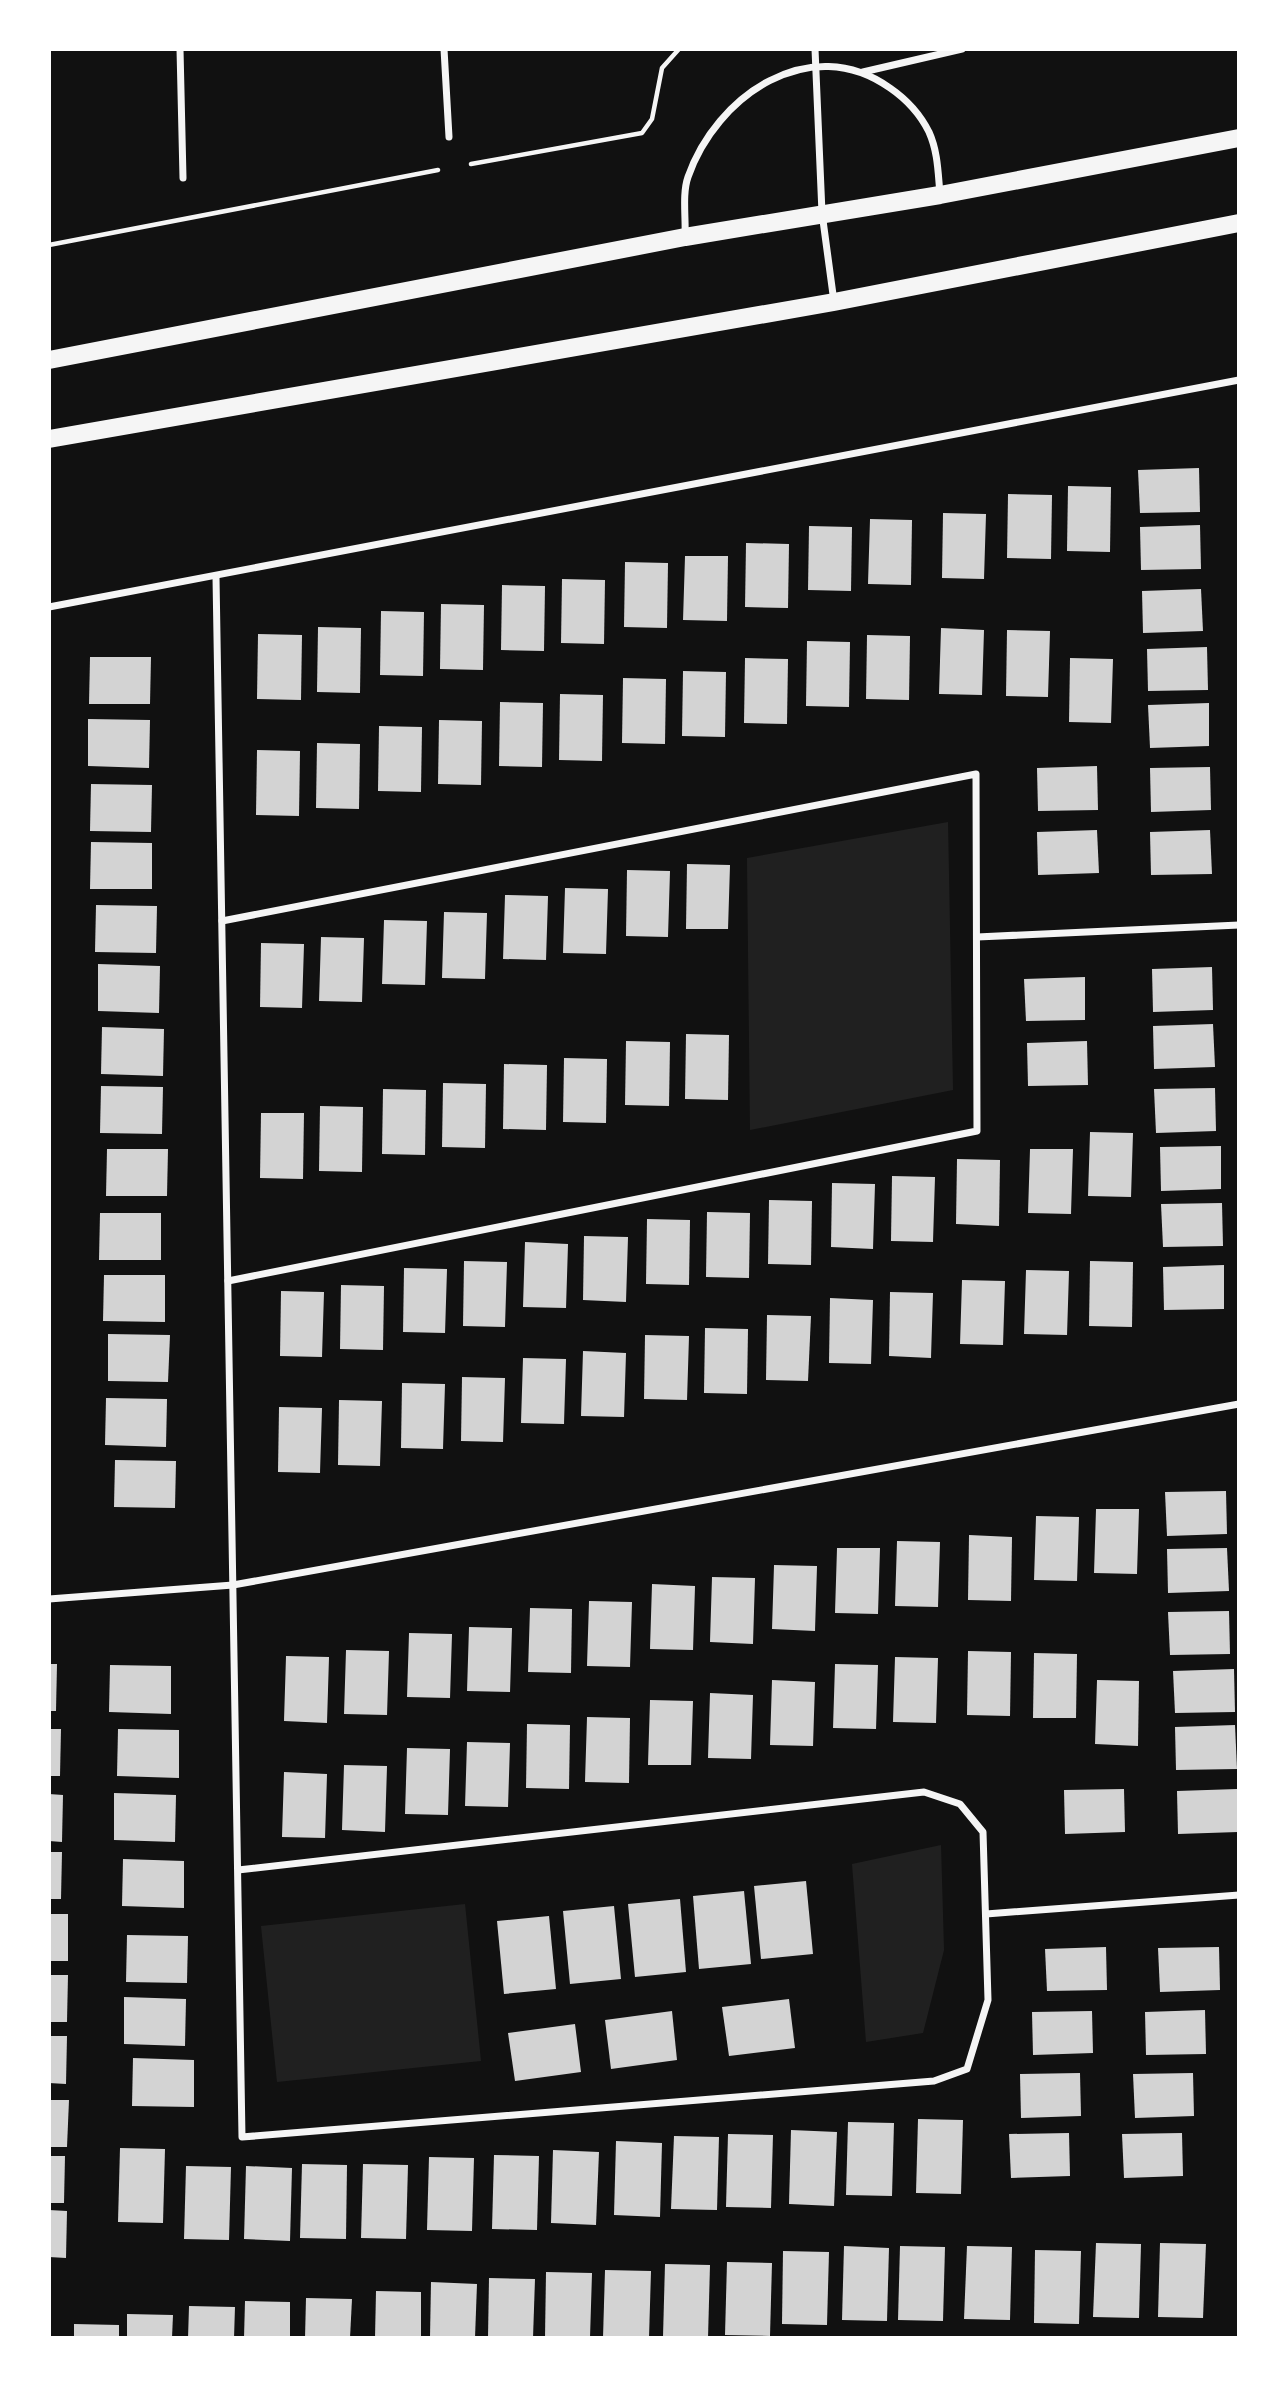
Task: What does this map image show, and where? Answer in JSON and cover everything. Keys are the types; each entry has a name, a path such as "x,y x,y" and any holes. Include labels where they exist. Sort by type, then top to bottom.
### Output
{"main road":[{"path":"49,360 685,237 940,195 1239,138"},
{"path":"49,439 834,302 1239,223"}],"street":[{"path":"180,49 183,178"},
{"path":"444,49 449,137"},
{"path":"815,49 822,213 834,302"},
{"path":"685,237 687,180 701,147 722,117 749,93 781,75 815,65 862,72 961,49"},
{"path":"862,72 900,95 922,121 936,154 940,195"},
{"path":"49,607 1239,380"},
{"path":"216,577 242,2137 934,2081 967,2068 988,2000 983,1832 960,1804 924,1792 238,1870"},
{"path":"222,921 976,774 977,1131 228,1281"},
{"path":"977,937 1239,925"},
{"path":"49,1599 233,1585 1239,1404"},
{"path":"986,1914 1239,1895"}],"path":[{"path":"465,165 642,133 652,119 662,68 679,49"},
{"path":"49,245 451,168"}],"shaded area":[{"path":"948,822 953,1090 750,1130 747,858"},
{"path":"941,1845 944,1950 923,2033 866,2042 852,1864"},
{"path":"465,1904 481,2061 277,2082 261,1926"}],"building":[{"path":"1199,468 1200,512 1140,513 1138,470"},
{"path":"1068,486 1111,487 1110,552 1067,551"},
{"path":"1008,494 1052,495 1051,559 1007,558"},
{"path":"943,513 986,514 984,579 942,578"},
{"path":"870,519 912,520 911,585 868,584"},
{"path":"1200,525 1201,569 1141,570 1140,527"},
{"path":"809,526 852,527 851,591 808,590"},
{"path":"746,543 789,544 788,608 745,607"},
{"path":"685,556 728,556 727,621 683,620"},
{"path":"625,562 668,563 667,628 624,627"},
{"path":"562,579 605,580 604,644 561,643"},
{"path":"502,585 545,586 544,651 501,650"},
{"path":"1201,589 1203,631 1143,633 1142,591"},
{"path":"441,604 484,605 483,670 440,669"},
{"path":"381,611 424,612 423,676 380,675"},
{"path":"318,627 361,628 360,693 317,692"},
{"path":"941,628 984,630 982,695 939,694"},
{"path":"1007,630 1050,631 1048,697 1006,696"},
{"path":"258,634 302,635 301,700 257,699"},
{"path":"867,635 910,636 909,700 866,699"},
{"path":"807,641 850,642 849,707 806,706"},
{"path":"1207,647 1208,690 1148,691 1147,649"},
{"path":"90,657 151,657 150,704 89,704"},
{"path":"745,658 788,659 787,724 744,723"},
{"path":"1070,658 1113,659 1111,723 1069,722"},
{"path":"683,671 726,672 725,737 682,736"},
{"path":"623,678 666,679 665,744 622,743"},
{"path":"560,694 603,695 602,761 559,760"},
{"path":"500,702 543,703 542,767 499,766"},
{"path":"1209,703 1209,746 1150,748 1148,705"},
{"path":"88,719 150,720 149,768 88,766"},
{"path":"439,720 482,721 481,785 438,784"},
{"path":"379,726 422,727 421,792 378,791"},
{"path":"317,743 360,744 359,809 316,808"},
{"path":"257,750 300,751 299,816 256,815"},
{"path":"1097,766 1098,810 1038,811 1037,768"},
{"path":"1210,767 1211,810 1151,812 1150,768"},
{"path":"91,784 152,785 151,832 90,831"},
{"path":"1097,830 1099,873 1038,875 1037,832"},
{"path":"1210,830 1212,874 1151,875 1150,832"},
{"path":"91,842 152,843 152,889 90,889"},
{"path":"687,864 730,865 728,929 686,929"},
{"path":"627,870 670,871 668,937 626,936"},
{"path":"565,888 608,889 606,954 563,953"},
{"path":"505,895 548,896 546,960 503,959"},
{"path":"96,905 157,906 156,953 95,952"},
{"path":"444,912 487,913 485,979 442,978"},
{"path":"384,920 427,921 425,985 382,984"},
{"path":"321,937 364,938 362,1002 319,1001"},
{"path":"261,943 304,944 302,1008 260,1007"},
{"path":"98,964 160,966 159,1013 98,1011"},
{"path":"1212,967 1213,1010 1153,1012 1152,969"},
{"path":"1085,977 1085,1020 1026,1021 1024,979"},
{"path":"1213,1024 1215,1067 1154,1069 1153,1026"},
{"path":"102,1027 164,1029 163,1076 101,1074"},
{"path":"686,1034 729,1035 728,1100 685,1099"},
{"path":"626,1041 670,1042 669,1106 625,1105"},
{"path":"1087,1041 1088,1085 1028,1086 1027,1043"},
{"path":"564,1058 607,1059 606,1123 563,1122"},
{"path":"504,1064 547,1065 546,1130 503,1129"},
{"path":"443,1083 486,1084 485,1148 442,1147"},
{"path":"101,1086 163,1087 162,1134 100,1133"},
{"path":"1215,1088 1216,1131 1156,1133 1154,1089"},
{"path":"383,1089 426,1090 425,1155 382,1154"},
{"path":"320,1106 363,1107 362,1172 319,1171"},
{"path":"261,1113 304,1113 303,1179 260,1178"},
{"path":"1090,1132 1133,1133 1131,1197 1088,1196"},
{"path":"1221,1146 1221,1189 1161,1191 1160,1147"},
{"path":"107,1149 168,1149 167,1196 106,1196"},
{"path":"1030,1149 1073,1149 1071,1214 1028,1213"},
{"path":"957,1159 1000,1160 999,1226 956,1224"},
{"path":"892,1176 935,1177 933,1242 891,1241"},
{"path":"832,1183 875,1184 873,1249 831,1247"},
{"path":"769,1200 812,1201 811,1265 768,1264"},
{"path":"1222,1203 1223,1246 1163,1247 1161,1204"},
{"path":"707,1212 750,1213 749,1278 706,1277"},
{"path":"100,1213 161,1213 161,1260 99,1260"},
{"path":"647,1219 690,1220 689,1285 646,1284"},
{"path":"584,1236 628,1237 626,1302 583,1300"},
{"path":"525,1242 568,1244 566,1308 523,1307"},
{"path":"464,1261 507,1262 505,1327 463,1326"},
{"path":"1090,1261 1133,1262 1132,1327 1089,1326"},
{"path":"1224,1265 1224,1309 1164,1310 1163,1267"},
{"path":"404,1268 447,1269 445,1333 403,1332"},
{"path":"1026,1270 1069,1271 1067,1335 1024,1334"},
{"path":"104,1275 165,1275 165,1322 103,1321"},
{"path":"962,1280 1005,1281 1003,1345 960,1344"},
{"path":"341,1285 384,1286 383,1350 340,1349"},
{"path":"281,1291 324,1292 322,1357 280,1356"},
{"path":"890,1292 933,1293 931,1358 889,1356"},
{"path":"830,1298 873,1300 871,1364 829,1363"},
{"path":"767,1315 811,1316 808,1381 766,1380"},
{"path":"705,1328 748,1329 747,1394 704,1393"},
{"path":"108,1334 170,1335 168,1382 108,1381"},
{"path":"645,1335 689,1336 687,1400 644,1399"},
{"path":"583,1351 626,1353 624,1417 581,1416"},
{"path":"523,1358 566,1359 564,1424 521,1423"},
{"path":"462,1377 505,1378 503,1442 461,1441"},
{"path":"402,1383 445,1384 443,1449 401,1448"},
{"path":"106,1398 167,1399 166,1447 105,1445"},
{"path":"339,1400 382,1401 380,1466 338,1465"},
{"path":"279,1407 322,1408 320,1473 278,1472"},
{"path":"115,1460 176,1461 175,1508 114,1507"},
{"path":"1226,1491 1227,1534 1167,1536 1165,1492"},
{"path":"1096,1509 1139,1509 1137,1574 1094,1573"},
{"path":"1036,1516 1079,1517 1077,1581 1034,1580"},
{"path":"969,1535 1012,1537 1011,1601 968,1600"},
{"path":"897,1541 940,1542 938,1607 895,1606"},
{"path":"837,1548 880,1548 878,1614 835,1613"},
{"path":"1227,1548 1229,1591 1168,1593 1167,1549"},
{"path":"774,1565 817,1566 815,1631 772,1629"},
{"path":"712,1577 755,1578 753,1644 710,1642"},
{"path":"652,1584 695,1586 693,1650 650,1649"},
{"path":"589,1601 632,1602 630,1667 587,1666"},
{"path":"530,1608 572,1609 571,1673 528,1672"},
{"path":"1229,1611 1230,1654 1170,1655 1168,1612"},
{"path":"469,1627 512,1628 510,1692 467,1691"},
{"path":"409,1633 452,1634 450,1698 407,1697"},
{"path":"346,1650 389,1651 387,1715 344,1714"},
{"path":"968,1651 1011,1652 1010,1716 967,1715"},
{"path":"1034,1653 1077,1654 1076,1718 1033,1718"},
{"path":"286,1656 329,1657 327,1723 284,1721"},
{"path":"895,1657 938,1658 936,1723 893,1722"},
{"path":"49,1664 57,1664 56,1711 49,1711"},
{"path":"835,1664 878,1665 876,1729 833,1728"},
{"path":"110,1665 171,1666 171,1714 109,1712"},
{"path":"1234,1669 1235,1712 1175,1713 1173,1671"},
{"path":"772,1680 815,1682 813,1746 770,1745"},
{"path":"1097,1680 1139,1681 1138,1746 1095,1744"},
{"path":"710,1693 753,1695 751,1759 708,1758"},
{"path":"650,1700 693,1701 691,1765 648,1765"},
{"path":"587,1717 630,1718 629,1783 585,1782"},
{"path":"527,1724 570,1725 569,1789 526,1788"},
{"path":"1235,1725 1237,1769 1176,1770 1175,1727"},
{"path":"49,1729 61,1729 60,1776 49,1776"},
{"path":"118,1729 179,1730 179,1778 117,1776"},
{"path":"467,1742 510,1743 508,1807 465,1806"},
{"path":"407,1748 450,1749 448,1815 405,1814"},
{"path":"344,1765 387,1766 385,1832 342,1830"},
{"path":"284,1772 327,1774 325,1838 282,1837"},
{"path":"1124,1789 1125,1832 1065,1834 1064,1790"},
{"path":"1237,1789 1238,1832 1178,1834 1177,1791"},
{"path":"114,1793 176,1795 175,1842 114,1840"},
{"path":"49,1794 63,1795 62,1842 49,1841"},
{"path":"49,1852 62,1852 61,1899 49,1899"},
{"path":"123,1859 184,1861 184,1908 122,1906"},
{"path":"806,1881 813,1954 761,1959 754,1886"},
{"path":"744,1891 751,1964 699,1969 693,1896"},
{"path":"680,1899 686,1972 635,1977 628,1904"},
{"path":"614,1906 621,1979 570,1984 563,1911"},
{"path":"49,1914 68,1914 68,1961 49,1961"},
{"path":"549,1916 556,1989 504,1994 497,1921"},
{"path":"127,1935 188,1936 187,1983 126,1982"},
{"path":"1106,1947 1107,1990 1047,1991 1045,1949"},
{"path":"1219,1947 1220,1990 1160,1992 1158,1948"},
{"path":"49,1975 68,1975 67,2022 49,2022"},
{"path":"124,1997 186,1999 185,2046 124,2044"},
{"path":"789,1999 795,2048 729,2056 722,2007"},
{"path":"1205,2010 1206,2054 1146,2055 1145,2012"},
{"path":"672,2011 677,2060 611,2069 605,2020"},
{"path":"1092,2011 1093,2053 1033,2055 1032,2012"},
{"path":"575,2024 581,2072 515,2081 508,2033"},
{"path":"49,2036 67,2036 66,2084 49,2083"},
{"path":"133,2058 194,2060 194,2107 132,2106"},
{"path":"1080,2073 1081,2116 1021,2118 1020,2074"},
{"path":"1193,2073 1194,2116 1135,2118 1133,2074"},
{"path":"49,2100 69,2100 67,2147 49,2147"},
{"path":"918,2119 963,2120 961,2194 916,2193"},
{"path":"848,2122 894,2123 892,2196 846,2195"},
{"path":"791,2130 837,2132 834,2206 789,2204"},
{"path":"1069,2133 1070,2176 1011,2178 1009,2134"},
{"path":"1182,2133 1183,2176 1124,2178 1122,2134"},
{"path":"728,2134 773,2135 771,2208 726,2207"},
{"path":"674,2136 719,2137 717,2210 671,2209"},
{"path":"616,2141 662,2143 660,2217 614,2215"},
{"path":"120,2148 165,2149 163,2223 118,2222"},
{"path":"553,2150 599,2152 596,2225 551,2223"},
{"path":"494,2155 539,2156 537,2230 492,2229"},
{"path":"49,2156 65,2156 64,2203 49,2203"},
{"path":"429,2157 474,2158 472,2231 427,2230"},
{"path":"302,2164 347,2165 346,2239 300,2238"},
{"path":"363,2164 408,2165 406,2239 361,2238"},
{"path":"186,2166 231,2167 229,2240 184,2239"},
{"path":"246,2166 292,2168 290,2241 244,2239"},
{"path":"49,2210 67,2211 66,2258 49,2257"},
{"path":"1096,2243 1141,2244 1139,2318 1093,2317"},
{"path":"1160,2243 1206,2244 1203,2318 1158,2317"},
{"path":"844,2246 889,2248 887,2321 842,2320"},
{"path":"900,2246 945,2247 943,2321 898,2320"},
{"path":"967,2246 1012,2247 1010,2320 964,2319"},
{"path":"1035,2250 1081,2251 1079,2324 1034,2323"},
{"path":"783,2251 829,2252 827,2325 782,2324"},
{"path":"727,2262 772,2263 770,2336 725,2335"},
{"path":"665,2264 710,2265 708,2338 663,2337"},
{"path":"605,2270 651,2271 649,2338 603,2338"},
{"path":"546,2272 592,2273 590,2338 545,2338"},
{"path":"489,2278 535,2279 533,2338 488,2338"},
{"path":"431,2282 477,2284 475,2338 430,2338"},
{"path":"376,2291 421,2292 421,2338 375,2338"},
{"path":"306,2298 352,2299 350,2338 305,2338"},
{"path":"245,2301 290,2302 290,2338 244,2338"},
{"path":"189,2306 235,2307 234,2338 188,2338"},
{"path":"127,2314 173,2315 172,2338 127,2338"},
{"path":"74,2324 119,2325 119,2338 74,2338"}]}
